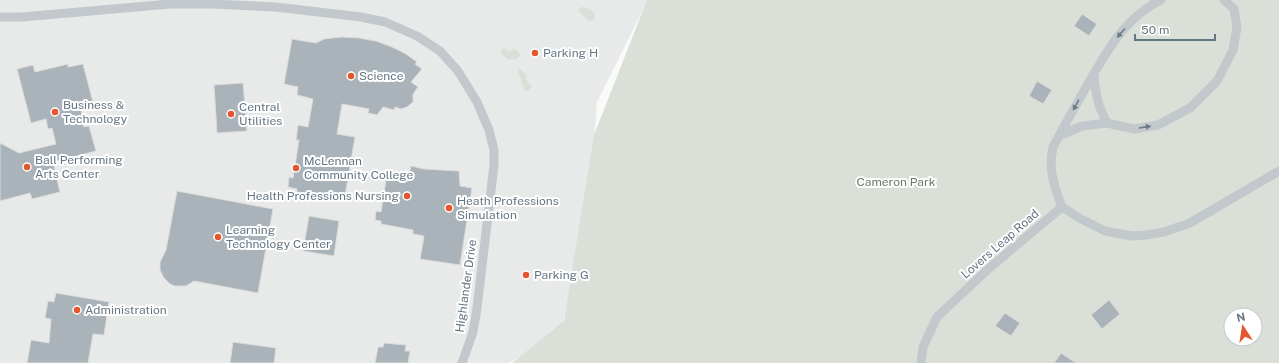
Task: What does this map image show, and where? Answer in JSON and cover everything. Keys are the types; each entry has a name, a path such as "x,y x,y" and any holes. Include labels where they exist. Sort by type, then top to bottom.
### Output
{"street":[{"path":"1161,0 1152,4 1136,16 1112,43 1058,136 1053,147 1050,161 1053,185 1062,207 1081,219 1105,231 1132,236 1146,235 1164,232 1190,223 1279,171"},
{"path":"1058,136 1082,126 1107,123 1134,129 1158,125 1190,108 1217,81 1234,50 1237,27 1234,9 1224,0"},
{"name":"Highlander Drive","path":"0,17 22,17 170,4 284,4 385,22 416,36 440,51 458,70 476,102 489,130 494,150 494,165 473,332 462,363"},
{"path":"1094,74 1095,94 1100,110 1107,123"},
{"name":"Lovers Leap Road","path":"921,363 923,347 937,317 987,270 1062,207"}],"shaded area":[{"name":"McLennan Community College","path":"0,0 648,0 597,102 590,200 561,332 509,363 0,363"}],"green space":[{"name":"Cameron Park","path":"647,0 1279,0 1279,363 512,363 564,321 594,135"},
{"path":"582,7 593,11 595,18 592,21 589,21 578,11"},
{"path":"503,48 510,52 514,48 521,55 516,59 508,60 500,52"},
{"path":"518,69 527,75 526,79 532,87 528,91 525,91"}],"building":[{"path":"1082,14 1097,24 1089,36 1074,26"},
{"name":"Science","path":"341,37 376,41 392,47 406,54 417,62 415,64 422,69 411,82 418,87 413,94 413,102 407,107 401,109 395,107 394,110 383,107 377,115 368,113 369,109 342,104 337,134 355,137 344,202 297,195 297,189 288,187 289,177 293,178 299,140 296,140 298,125 308,127 313,99 297,95 298,87 284,84 292,39 316,43 324,39"},
{"name":"Business & Technology","path":"68,64 68,67 83,64 94,106 81,109 84,127 89,126 96,151 53,162 60,192 32,199 30,193 0,201 0,143 19,153 56,144 52,128 48,129 46,119 31,123 17,69 33,65 35,72"},
{"path":"1037,81 1052,90 1043,104 1029,96"},
{"name":"Central Utilities","path":"243,83 247,131 217,133 214,85"},
{"path":"411,166 424,169 459,171 460,186 472,188 460,265 420,259 424,236 413,234 413,230 381,224 381,221 375,220 376,211 381,212 386,180 389,180 390,172 409,175"},
{"name":"Learning Technology Center","path":"177,191 273,209 258,293 194,281 186,286 175,286 170,284 164,278 160,270 160,262 166,250"},
{"path":"309,216 339,221 334,256 303,251"},
{"path":"56,293 109,302 104,335 93,334 88,363 27,363 31,340 49,343 51,319 45,318 48,301 54,302"},
{"path":"1109,300 1120,314 1102,329 1091,315"},
{"path":"1005,313 1020,323 1011,336 995,326"},
{"path":"233,342 276,348 274,363 230,363"},
{"path":"384,343 406,345 405,351 410,351 408,363 375,363 378,347 383,347"},
{"path":"1061,353 1076,363 1054,363"}],"place":[{"name":"Parking H","path":"535,53"},
{"name":"Science","path":"351,76"},
{"name":"Business & Technology","path":"55,112"},
{"name":"Central Utilities","path":"231,114"},
{"name":"Ball Performing Arts Center","path":"27,167"},
{"name":"McLennan Community College","path":"296,168"},
{"name":"Health Professions Nursing","path":"407,196"},
{"name":"Heath Professions Simulation","path":"449,208"},
{"name":"Learning Technology Center","path":"218,237"},
{"name":"Parking G","path":"526,275"},
{"name":"Administration","path":"77,310"}]}
